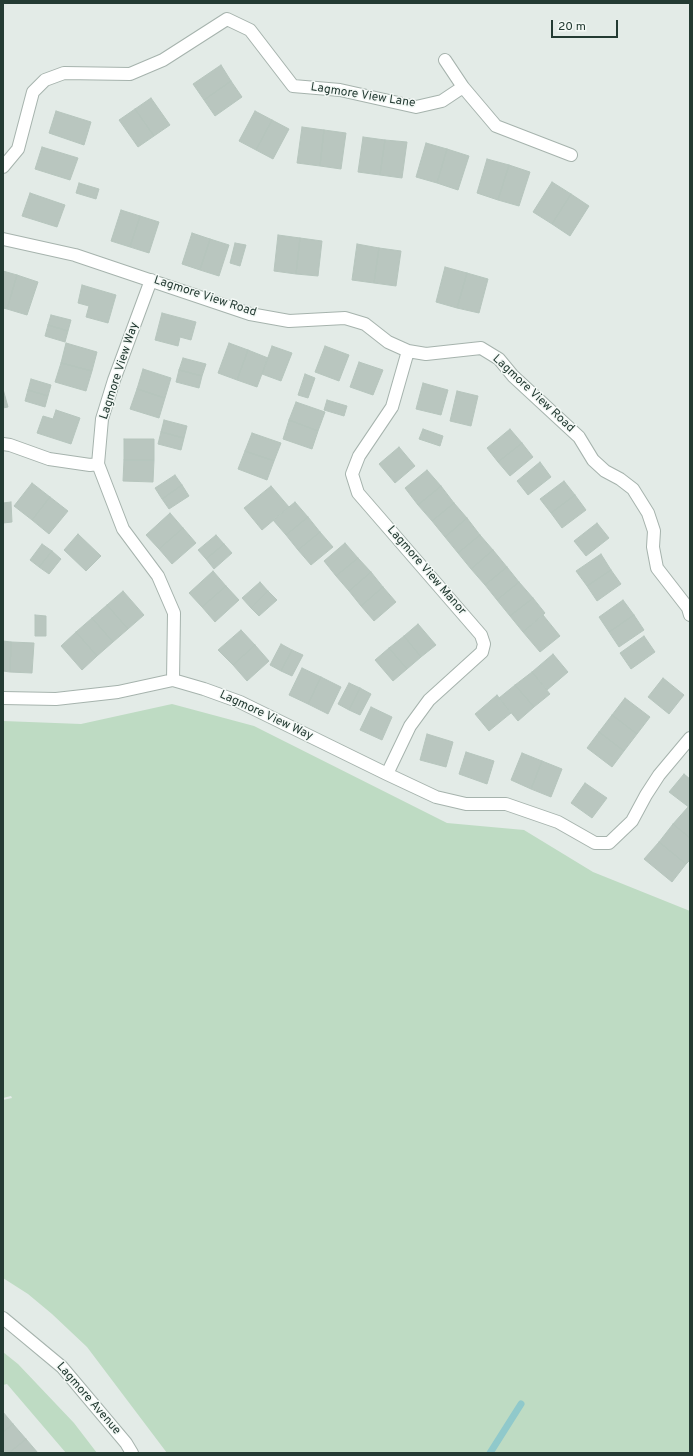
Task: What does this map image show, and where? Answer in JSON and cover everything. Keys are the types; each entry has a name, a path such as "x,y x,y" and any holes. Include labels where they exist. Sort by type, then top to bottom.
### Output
{"street":[{"name":"Lagmore View Lane","path":"3,167 18,149 33,92 44,80 64,73 130,74 163,60 227,19 250,30 293,86 340,90 416,107 442,101 463,87"},
{"path":"445,60 463,87 496,126 572,155"},
{"name":"Lagmore View Road","path":"3,240 76,255 250,314 288,321 345,318 365,324 388,342 408,352 426,354 481,348 499,359 513,376 579,437 593,460 605,471 620,479 633,489 648,513 654,531 653,547 657,568 688,608 690,615"},
{"name":"Lagmore View Way","path":"151,280 114,380 102,419 98,464 123,529 158,576 174,613 173,680 240,702 436,797 466,804 506,804 558,822 595,843 609,844 632,821 659,775 690,738"},
{"name":"Lagmore View Manor","path":"387,774 410,726 426,704 482,652 484,644 481,635 358,493 352,474 358,456 392,407 408,352"},
{"path":"3,444 10,445 49,459 90,465 98,464"},
{"path":"3,698 64,698 118,692 173,680"},
{"name":"Lagmore Avenue","path":"3,1318 62,1367 126,1443 132,1453"}],"green space":[{"path":"172,704 254,726 447,823 524,830 593,872 690,911 690,1453 167,1453 87,1347 28,1294 3,1278 3,1100 12,1098 11,1096 3,1098 3,721 81,724"},
{"path":"3,1352 18,1364 74,1423 97,1453 66,1453 7,1384 3,1385"}],"building":[{"path":"221,65 231,81 204,100 193,84"},
{"path":"231,81 242,97 215,116 204,100"},
{"path":"151,98 170,125 154,136 135,109"},
{"path":"135,109 154,136 138,147 119,120"},
{"path":"56,111 91,122 84,145 49,133"},
{"path":"255,111 272,120 256,150 239,141"},
{"path":"272,120 289,129 273,159 256,150"},
{"path":"302,127 324,130 320,166 297,163"},
{"path":"324,130 346,133 341,169 320,166"},
{"path":"363,137 385,140 380,175 358,172"},
{"path":"385,140 407,142 402,178 380,175"},
{"path":"426,143 447,149 437,183 416,177"},
{"path":"42,147 78,158 70,180 35,169"},
{"path":"447,149 469,156 458,190 437,183"},
{"path":"487,159 509,165 498,200 477,193"},
{"path":"509,165 530,172 519,206 498,200"},
{"path":"552,182 571,194 552,224 533,212"},
{"path":"79,183 99,189 96,199 76,193"},
{"path":"30,193 65,205 57,227 22,216"},
{"path":"571,194 589,206 570,236 552,224"},
{"path":"121,210 140,216 130,247 111,241"},
{"path":"140,216 159,222 149,253 130,247"},
{"path":"192,233 210,239 200,270 182,264"},
{"path":"278,235 300,238 296,274 274,271"},
{"path":"300,238 322,241 318,276 296,274"},
{"path":"210,239 229,245 219,276 200,270"},
{"path":"235,243 246,245 240,266 230,263"},
{"path":"357,244 379,248 374,283 352,280"},
{"path":"379,248 401,251 396,286 374,283"},
{"path":"445,267 467,273 457,308 436,302"},
{"path":"3,271 17,275 7,309 3,308"},
{"path":"467,273 488,279 479,313 457,308"},
{"path":"17,275 38,282 27,315 7,309"},
{"path":"82,285 116,295 108,323 86,317 89,306 78,303"},
{"path":"162,313 196,322 191,340 180,337 178,346 155,340"},
{"path":"51,315 71,320 68,331 48,325"},
{"path":"48,325 68,331 65,342 45,336"},
{"path":"66,343 97,352 92,371 61,363"},
{"path":"229,343 248,350 237,380 218,373"},
{"path":"272,346 292,353 281,381 262,374"},
{"path":"325,346 349,355 339,381 315,372"},
{"path":"248,350 268,358 257,387 237,380"},
{"path":"183,358 206,364 202,376 179,370"},
{"path":"359,362 383,370 373,395 350,387"},
{"path":"61,363 92,371 86,391 55,382"},
{"path":"143,369 171,378 165,398 137,389"},
{"path":"179,370 202,376 199,388 176,382"},
{"path":"305,374 315,378 308,398 298,395"},
{"path":"31,379 51,385 48,396 28,390"},
{"path":"423,383 448,390 441,415 416,409"},
{"path":"3,389 8,407 3,408"},
{"path":"137,389 165,398 159,418 130,409"},
{"path":"28,390 48,396 45,407 25,401"},
{"path":"457,391 478,396 471,426 450,421"},
{"path":"327,400 347,406 344,416 324,410"},
{"path":"296,402 325,412 318,431 289,420"},
{"path":"56,410 80,418 71,444 37,433 43,416 53,419"},
{"path":"164,420 187,426 184,438 161,432"},
{"path":"289,420 318,431 312,449 283,439"},
{"path":"423,429 443,436 440,446 419,439"},
{"path":"510,429 522,443 498,462 487,448"},
{"path":"161,432 184,438 181,450 158,444"},
{"path":"252,433 281,443 274,461 245,451"},
{"path":"124,439 154,439 154,460 124,460"},
{"path":"522,443 533,457 510,476 498,462"},
{"path":"399,447 415,466 395,483 379,464"},
{"path":"245,451 274,461 267,480 238,469"},
{"path":"124,460 154,460 153,482 123,481"},
{"path":"540,462 551,477 528,495 517,481"},
{"path":"427,470 441,486 418,505 405,488"},
{"path":"175,475 182,485 162,499 155,488"},
{"path":"564,481 575,495 551,513 540,499"},
{"path":"32,483 50,497 32,520 14,506"},
{"path":"182,485 189,496 169,509 162,499"},
{"path":"271,486 289,507 262,530 244,508"},
{"path":"441,486 454,503 432,521 418,505"},
{"path":"575,495 586,510 562,528 551,513"},
{"path":"50,497 68,511 49,534 32,520"},
{"path":"11,502 12,522 3,523 3,503"},
{"path":"295,502 308,517 286,535 273,520"},
{"path":"454,503 467,518 445,537 432,521"},
{"path":"170,513 183,528 159,549 146,535"},
{"path":"308,517 320,532 298,550 286,535"},
{"path":"467,518 480,535 458,553 445,537"},
{"path":"597,523 609,538 586,556 574,541"},
{"path":"183,528 196,543 172,564 159,549"},
{"path":"320,532 333,547 311,565 298,550"},
{"path":"78,534 101,556 86,571 64,550"},
{"path":"216,535 224,544 206,559 198,550"},
{"path":"480,535 493,550 471,569 458,553"},
{"path":"345,543 358,558 336,576 324,561"},
{"path":"42,544 52,551 39,567 30,560"},
{"path":"224,544 232,553 214,569 206,559"},
{"path":"493,550 507,567 485,585 471,569"},
{"path":"52,551 61,559 49,574 39,567"},
{"path":"601,554 611,570 587,586 576,571"},
{"path":"358,558 371,572 349,591 336,576"},
{"path":"507,567 519,582 497,600 485,585"},
{"path":"611,570 621,584 597,601 587,586"},
{"path":"213,571 226,586 202,607 189,593"},
{"path":"371,572 383,587 361,606 349,591"},
{"path":"260,582 268,591 251,608 242,598"},
{"path":"519,582 533,598 510,616 497,600"},
{"path":"226,586 239,600 215,622 202,607"},
{"path":"383,587 396,602 374,621 361,606"},
{"path":"123,591 144,615 128,629 107,605"},
{"path":"268,591 277,600 259,616 251,608"},
{"path":"533,598 545,613 523,632 510,616"},
{"path":"623,600 634,615 609,632 599,617"},
{"path":"107,605 128,629 113,642 92,618"},
{"path":"35,615 46,616 46,636 35,636"},
{"path":"543,615 560,636 540,652 523,632"},
{"path":"634,615 644,630 619,647 609,632"},
{"path":"92,618 113,642 97,656 76,632"},
{"path":"418,624 436,645 421,657 404,636"},
{"path":"241,630 255,645 233,665 218,650"},
{"path":"76,632 97,656 82,670 61,646"},
{"path":"404,636 421,657 407,669 389,648"},
{"path":"644,636 655,652 631,669 620,653"},
{"path":"3,641 11,642 10,672 3,671"},
{"path":"11,642 34,643 32,673 10,672"},
{"path":"281,644 292,650 281,671 270,665"},
{"path":"255,645 269,661 247,681 233,665"},
{"path":"389,648 407,669 393,681 375,660"},
{"path":"292,650 303,655 292,676 281,671"},
{"path":"553,654 568,672 547,690 532,672"},
{"path":"302,668 321,677 308,704 289,695"},
{"path":"532,672 550,694 534,707 515,685"},
{"path":"321,677 341,687 328,714 308,704"},
{"path":"663,678 684,695 669,714 648,697"},
{"path":"349,683 360,688 349,710 338,704"},
{"path":"515,685 534,707 518,721 499,698"},
{"path":"360,688 371,694 360,715 349,710"},
{"path":"497,695 511,713 489,731 475,714"},
{"path":"625,698 650,717 637,734 612,715"},
{"path":"371,707 392,717 382,740 360,730"},
{"path":"612,715 637,734 624,751 599,732"},
{"path":"599,732 624,751 612,767 587,748"},
{"path":"427,734 453,742 446,767 420,760"},
{"path":"466,752 494,761 487,784 459,774"},
{"path":"522,753 542,761 531,789 511,780"},
{"path":"542,761 562,769 551,797 531,789"},
{"path":"684,774 690,779 690,808 669,792"},
{"path":"585,783 607,798 592,818 571,803"},
{"path":"688,807 690,808 690,838 673,824"},
{"path":"673,824 690,838 690,860 686,864 659,842"},
{"path":"659,842 686,864 672,882 644,859"},
{"path":"3,1412 13,1424 3,1432"},
{"path":"13,1424 26,1439 9,1453 3,1453 3,1432"},
{"path":"26,1439 38,1453 9,1453"}],"waterway":[{"path":"490,1453 521,1404"}]}
